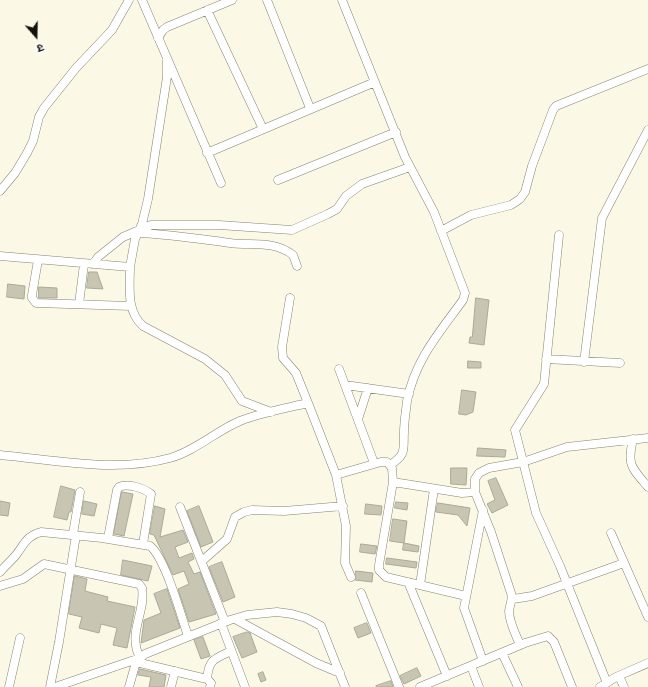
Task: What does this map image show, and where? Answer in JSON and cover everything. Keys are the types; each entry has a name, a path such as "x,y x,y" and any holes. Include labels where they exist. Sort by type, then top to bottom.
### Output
{"street":[{"path":"0,191 15,174 27,153 33,141 39,117 44,108 76,68 112,30 129,0"},
{"path":"142,0 221,183"},
{"path":"158,38 167,27 232,0"},
{"path":"267,0 310,108"},
{"path":"342,0 410,167 427,197 441,230 465,293 423,354 416,370 409,394 404,432 404,449 398,460 390,465"},
{"path":"207,10 263,129"},
{"path":"167,60 166,77 148,199 138,231 130,266 131,306 136,320 143,326 205,359 225,375 242,401 272,413"},
{"path":"441,230 471,216 511,205 520,199 525,192 532,166 553,110 556,106 648,69"},
{"path":"207,153 310,108 376,82"},
{"path":"584,362 602,218 648,130"},
{"path":"278,180 396,132"},
{"path":"79,304 88,264 113,244 151,225 220,225 292,230 302,227 332,212 346,196 362,184 410,167"},
{"path":"138,231 237,244 261,243 273,245 293,255 297,266"},
{"path":"559,235 544,384 515,430 536,513 567,584 603,685 648,663"},
{"path":"0,256 88,264 130,266"},
{"path":"38,260 32,295 36,303 131,306"},
{"path":"290,298 282,347 283,358 296,373 336,475 346,526 345,562 351,577"},
{"path":"546,359 620,363"},
{"path":"339,369 374,463"},
{"path":"345,385 409,394"},
{"path":"358,419 368,388"},
{"path":"0,455 99,465 123,466 156,462 183,453 240,421 308,403"},
{"path":"520,645 509,612 513,599 483,509 475,492 475,479 479,473 489,468 523,462 567,447 648,438"},
{"path":"633,439 629,455 632,468 648,487"},
{"path":"336,475 374,463 387,462 392,468 393,482 379,570 386,576 466,596"},
{"path":"393,482 462,493 475,492"},
{"path":"108,538 117,490 119,487 126,485 146,490 151,494 143,544"},
{"path":"420,585 434,489"},
{"path":"50,687 59,642 80,492"},
{"path":"202,561 227,539 235,517 244,512 252,510 284,511 343,506"},
{"path":"180,507 202,561 245,687"},
{"path":"483,509 464,608 466,617 483,660"},
{"path":"0,572 25,541 33,534 49,532 108,538 150,546 159,555 188,636"},
{"path":"611,533 648,617"},
{"path":"513,599 532,596 624,563"},
{"path":"0,586 23,580 44,564 52,564 70,570 139,584 142,588 134,639 138,660 129,687"},
{"path":"408,582 447,676"},
{"path":"361,593 399,687"},
{"path":"55,687 138,660 155,649 223,623 263,612 278,612 306,618 321,626 345,687"},
{"path":"235,619 316,663 340,673"},
{"path":"420,687 483,660 543,637 551,638 572,687"},
{"path":"9,687 20,638"},
{"path":"138,660 209,683 208,666 211,662 232,651"},
{"path":"502,653 518,687"},
{"path":"471,666 479,687"},
{"path":"171,687 175,671"},
{"path":"620,676 624,687"}],"building":[{"path":"89,272 97,272 103,289 87,288"},
{"path":"8,284 25,286 24,299 7,297"},
{"path":"39,287 57,288 57,298 39,298"},
{"path":"476,298 489,300 484,345 469,343 470,337 472,337"},
{"path":"468,361 481,362 481,368 468,368"},
{"path":"462,390 476,392 473,412 466,415 459,414"},
{"path":"478,448 506,450 505,457 477,456"},
{"path":"451,468 467,468 466,485 451,484"},
{"path":"496,478 508,505 492,513 487,504 495,500 488,481"},
{"path":"61,486 75,490 71,512 69,512 67,520 54,517"},
{"path":"122,492 133,494 124,536 114,534"},
{"path":"0,501 10,503 8,516 0,515"},
{"path":"84,501 97,504 94,516 82,514"},
{"path":"396,502 408,503 407,510 395,508"},
{"path":"438,503 470,508 467,526 458,515 436,512"},
{"path":"366,504 382,506 381,515 365,514"},
{"path":"155,506 165,509 160,537 183,530 188,542 175,547 179,558 192,553 194,559 188,562 194,574 200,572 216,614 189,622 178,589 189,584 184,571 173,575 154,535 150,534"},
{"path":"199,506 213,542 201,547 187,511"},
{"path":"393,519 407,521 404,543 390,541"},
{"path":"404,543 419,546 418,552 403,550"},
{"path":"361,544 377,546 375,554 360,552"},
{"path":"387,558 417,562 416,568 386,564"},
{"path":"123,560 152,566 148,581 121,575"},
{"path":"222,562 235,597 223,602 209,567"},
{"path":"356,571 373,573 372,582 355,580"},
{"path":"75,576 87,579 85,591 108,597 107,601 135,607 127,648 113,645 117,628 101,624 99,633 79,628 82,617 69,614"},
{"path":"167,589 180,628 141,643 144,620 161,613 154,594"},
{"path":"367,623 371,633 358,638 354,628"},
{"path":"247,632 250,633 257,652 242,658 233,637"},
{"path":"203,637 210,656 201,659 194,640"},
{"path":"417,668 421,676 404,684 400,676"},
{"path":"140,669 166,675 164,687 149,687 151,677 138,675"},
{"path":"263,672 266,680 261,682 258,674"},
{"path":"391,681 393,687 376,687 376,686"}]}
